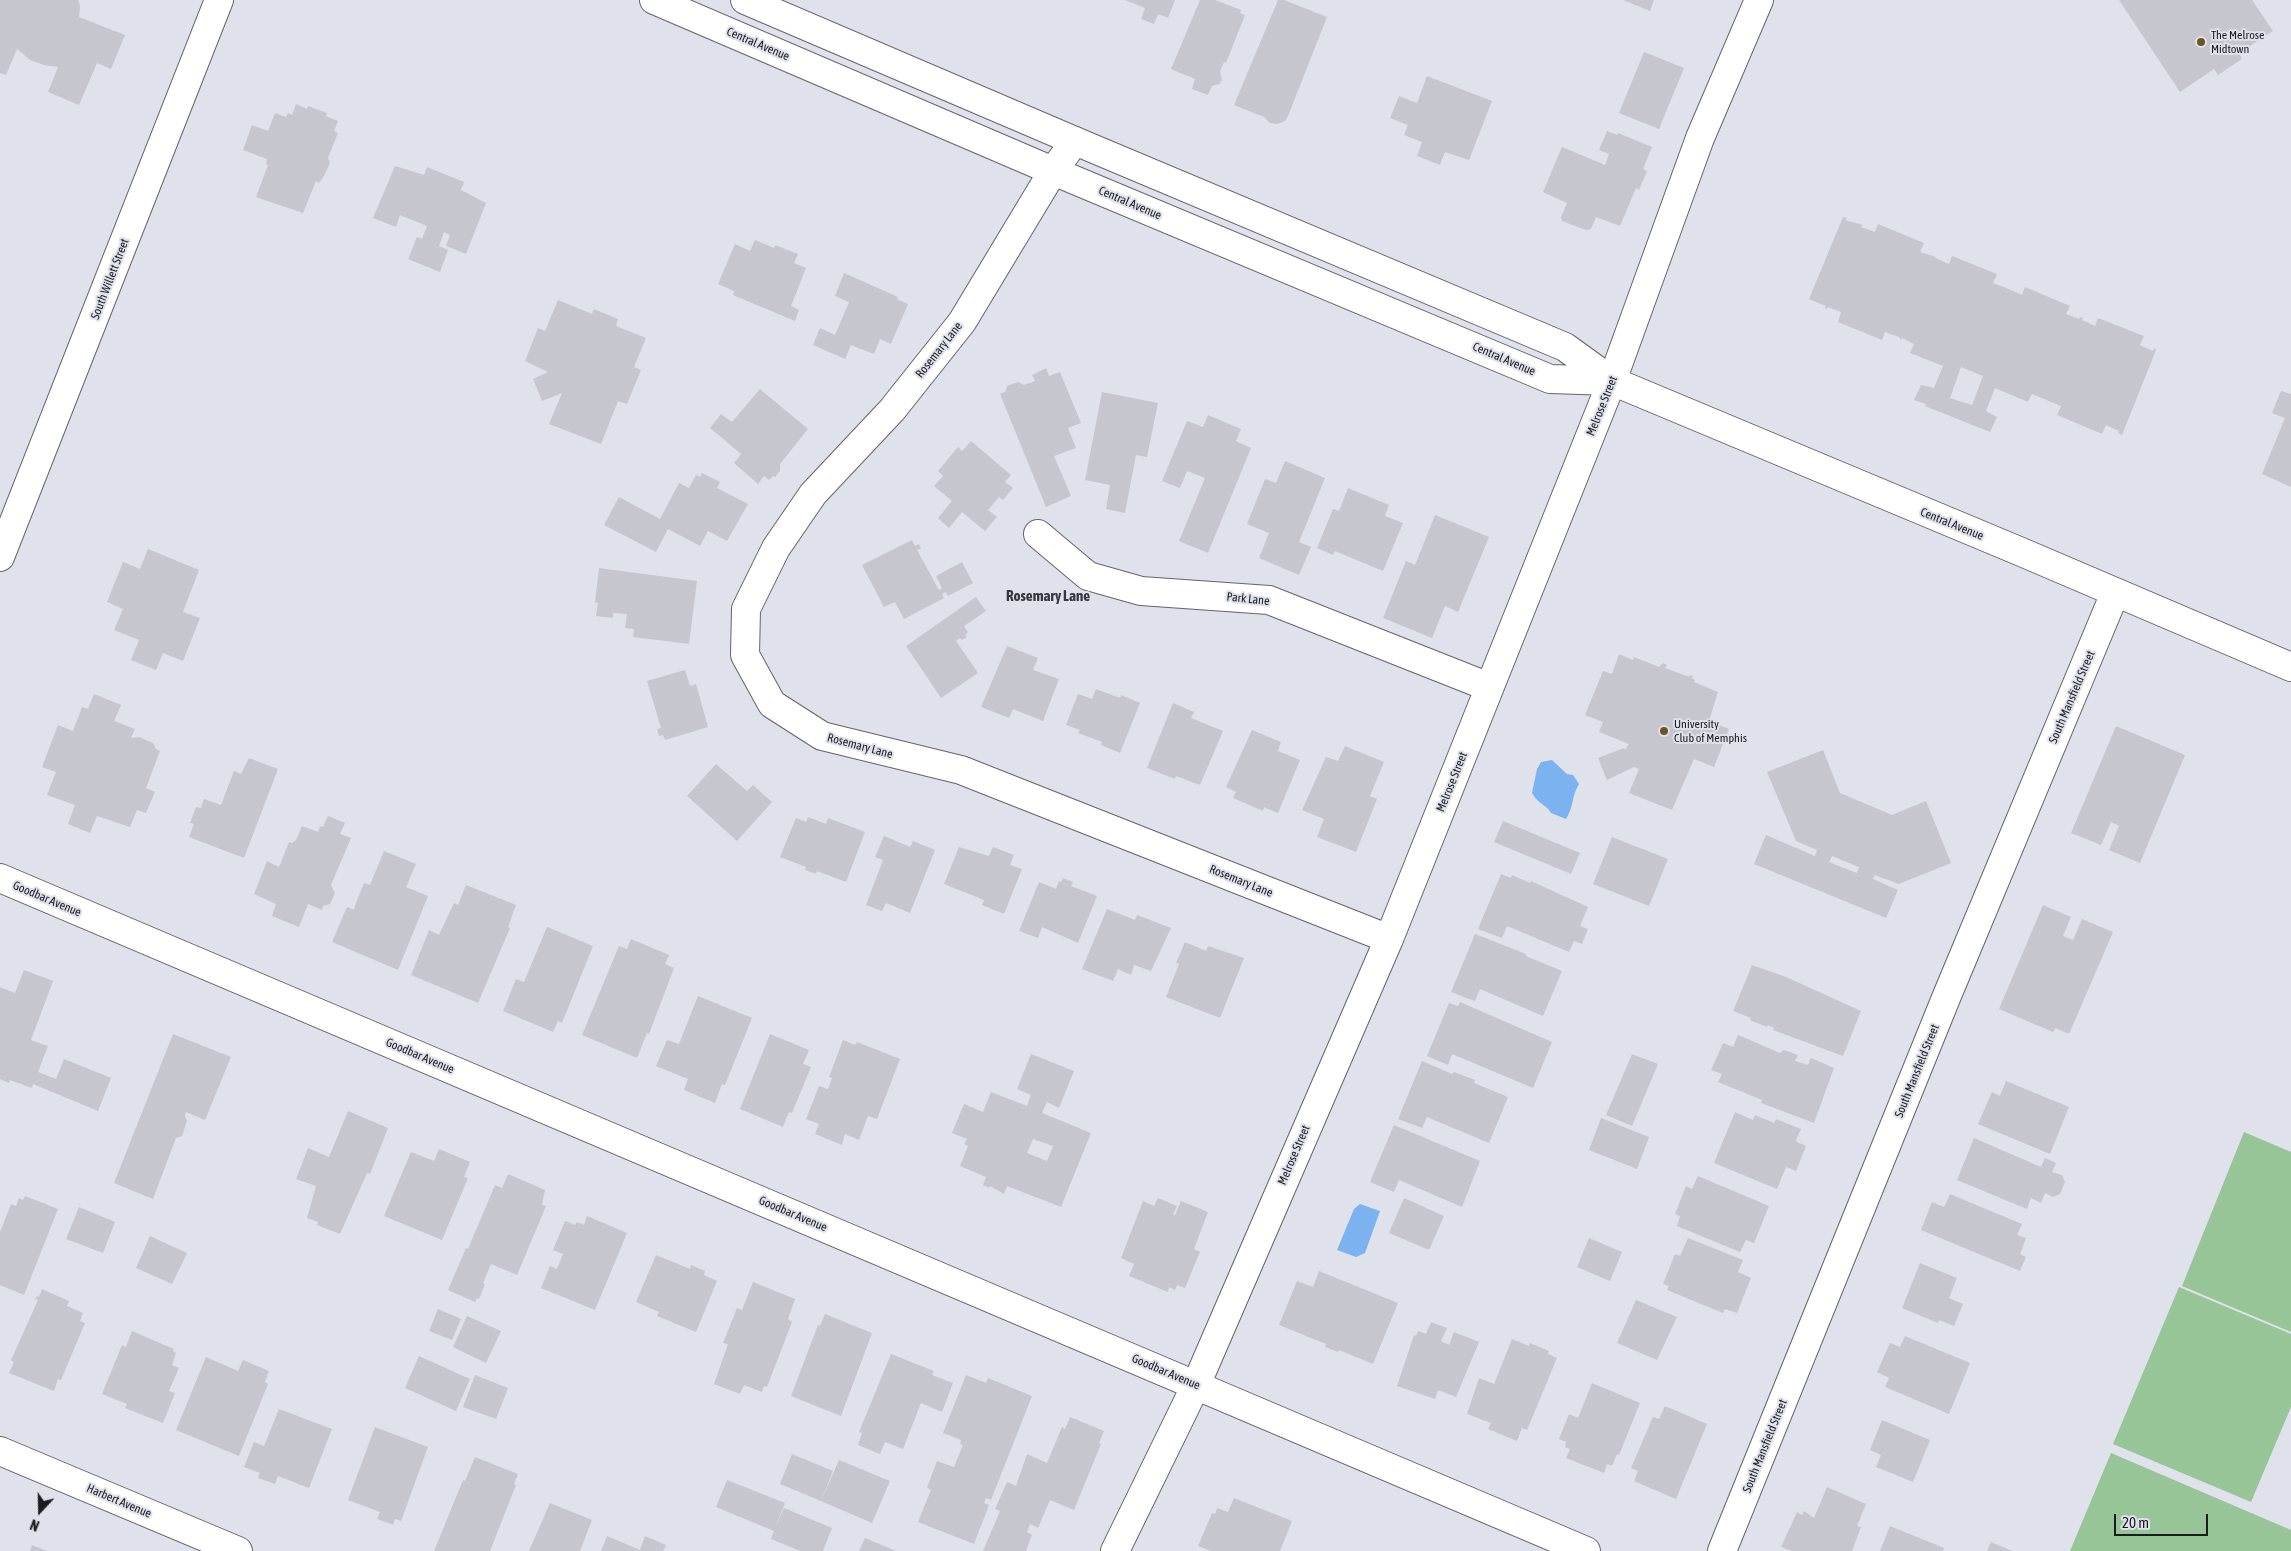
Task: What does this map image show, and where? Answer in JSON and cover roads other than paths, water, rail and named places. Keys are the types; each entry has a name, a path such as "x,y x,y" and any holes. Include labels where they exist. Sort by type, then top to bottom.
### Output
{"street":[{"name":"South Willett Street","path":"0,557 219,0"},
{"name":"Central Avenue","path":"654,0 1550,379 1612,381"},
{"name":"Central Avenue","path":"745,0 1075,141 1566,346 1612,381 2291,668"},
{"name":"Melrose Street","path":"1115,1551 1196,1385 1389,940 1612,381 1697,146 1759,0"},
{"name":"Rosemary Lane","path":"1075,141 1053,170 962,322 892,410 814,494 776,548 746,609 745,655 772,704 822,736 961,770 1389,940"},
{"name":"Park Lane","path":"1038,534 1088,576 1142,591 1269,600 1489,687"},
{"name":"South Mansfield Street","path":"1722,1551 1942,1007 2115,593"},
{"name":"Goodbar Avenue","path":"0,878 1586,1551"},
{"name":"Harbert Avenue","path":"0,1451 238,1551"}],"water":[{"path":"1552,760 1567,774 1573,775 1579,784 1566,819 1551,813 1532,793 1537,769 1541,762"},
{"path":"1360,1204 1380,1211 1365,1253 1356,1257 1337,1250 1354,1209"}],"place":[{"name":"The Melrose Midtown","path":"2201,42"},
{"name":"University Club of Memphis","path":"1664,731"}],"district":[{"name":"Rosemary Lane","path":"1048,596"}]}
